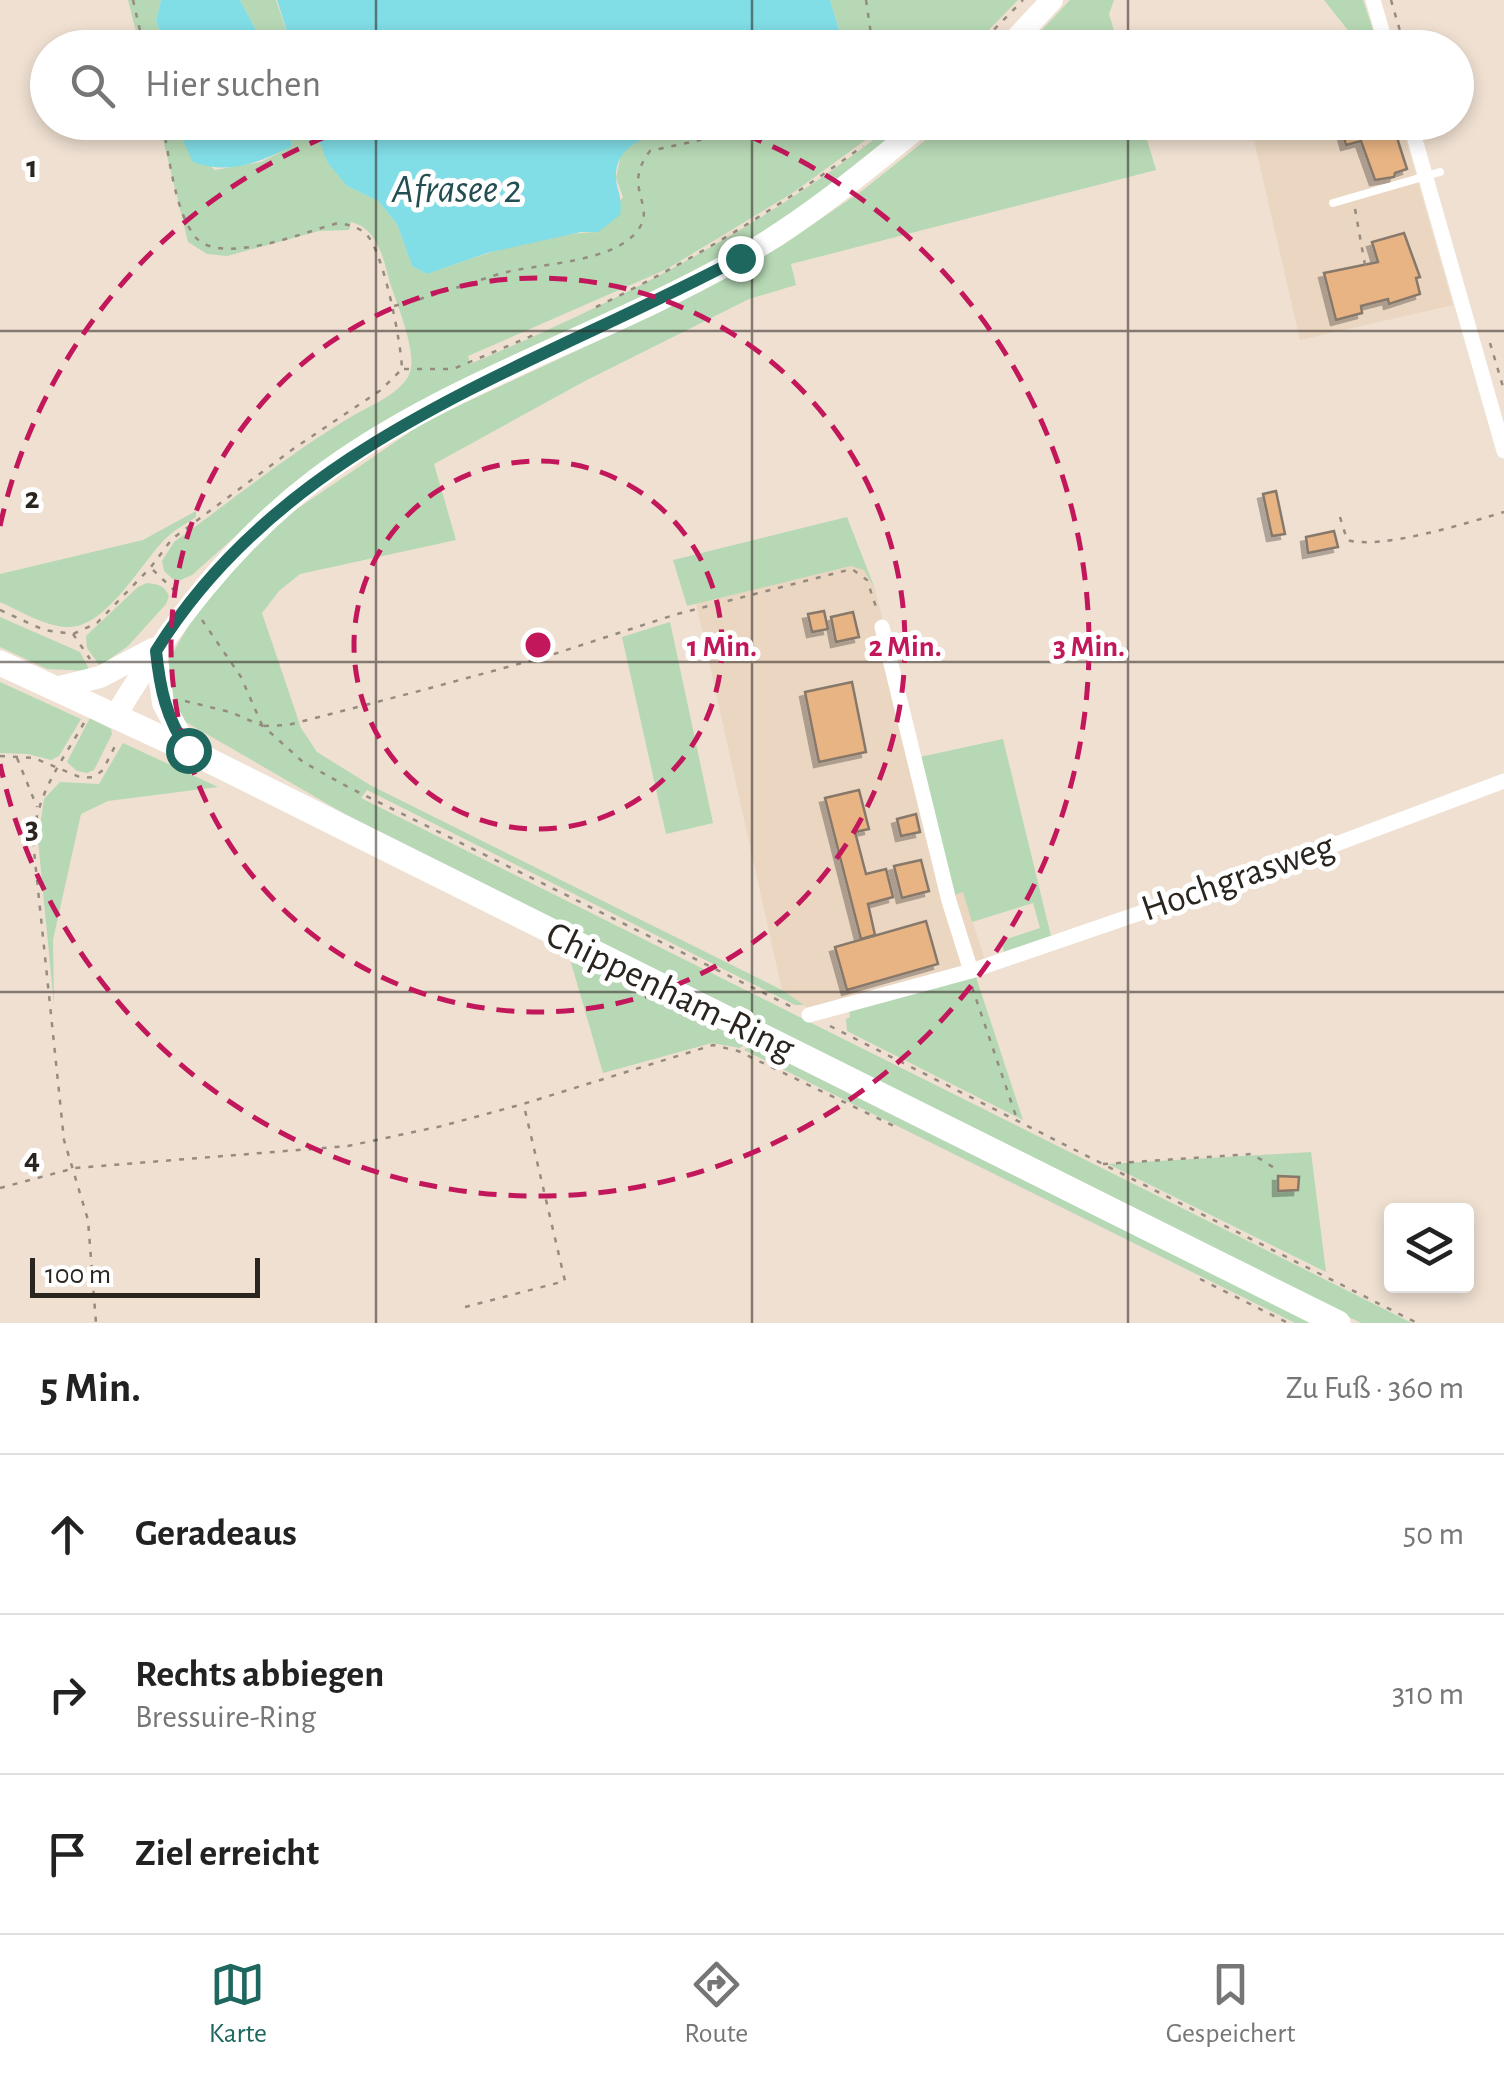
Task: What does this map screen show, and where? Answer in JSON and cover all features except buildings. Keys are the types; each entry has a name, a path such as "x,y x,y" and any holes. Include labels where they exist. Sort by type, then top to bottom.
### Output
{"main road":[{"path":"1024,30 1052,0"},
{"path":"113,714 189,604 314,481 431,409 670,296 740,258 854,180 904,140"},
{"path":"56,688 112,672 158,648"},
{"path":"158,648 163,702 188,750"},
{"name":"Chippenham-Ring","path":"0,663 188,750 1338,1323"}],"street":[{"path":"1372,0 1381,30"},
{"path":"1418,140 1433,174 1504,451"},
{"path":"882,627 969,971"},
{"name":"Hochgrasweg","path":"809,1015 969,971 1280,865 1504,781"}],"lane":[{"path":"1333,203 1355,193 1433,174"}],"path":[{"path":"133,0 140,30"},
{"path":"866,0 870,30"},
{"path":"994,30 1023,0"},
{"path":"1392,0 1400,30"},
{"path":"166,140 182,210 194,236 206,246 221,251 242,248 338,223 354,226 369,237 378,256 401,343 402,369"},
{"path":"391,307 502,273 582,259 630,239 642,226 644,208 636,180 640,165 650,151 700,140"},
{"path":"598,306 669,272 780,205 871,140"},
{"path":"1355,193 1366,265"},
{"path":"0,610 44,630 74,634 97,624 172,539 293,449 381,390 402,369 453,369 544,331"},
{"path":"1340,517 1346,540 1360,544 1504,512"},
{"path":"151,567 189,604 241,676 263,726 304,762 1417,1323"},
{"path":"263,726 288,725 423,690 548,656 676,614 852,569 867,580 882,627"},
{"path":"0,756 34,758 82,778 94,777 103,770 113,714"},
{"path":"96,1323 88,1220 64,1140 33,840 46,784 113,714"},
{"path":"17,757 38,809"},
{"path":"969,971 1018,1124"},
{"path":"0,1188 75,1168 348,1146 524,1104 712,1046 738,1051 902,1130"},
{"path":"465,1307 565,1281 524,1104"},
{"path":"1101,1164 1252,1154 1276,1169"},
{"path":"1192,1274 1288,1323"}],"shaded area":[{"path":"1254,140 1406,140 1453,305 1300,340"},
{"path":"851,566 864,570 875,589 952,895 963,892 989,973 842,1011 811,1010 782,990 696,603"}],"green space":[{"path":"128,0 161,0 156,21 159,30 136,30"},
{"path":"240,0 276,0 286,30 256,30"},
{"path":"830,0 1018,0 989,30 839,30"},
{"path":"1070,0 1114,0 1109,14 1114,30 1042,30"},
{"path":"1324,0 1363,0 1373,30 1348,30"},
{"path":"163,140 183,140 215,170 261,162 291,147 291,140 319,140 329,163 347,186 378,201 397,224 412,266 427,274 533,241 598,232 623,197 616,178 621,154 636,140 866,140 794,192 667,269 468,356 470,364 637,287 744,228 872,140 889,140 786,218 720,258 293,485 192,575 176,582 164,571 162,561 174,542 332,428 395,391 410,372 411,363 405,328 382,256 374,238 360,225 351,222 349,230 319,231 227,256 207,254 188,242"},
{"path":"926,140 1147,140 1156,170 791,264 796,285 749,299 585,381 434,464 456,540 300,574 279,591 262,613 301,728 317,752 370,785 782,990 804,1005 795,1005 367,790 361,798 1412,1323 1361,1323 345,814 184,721 167,690 167,663 208,592 275,524 426,421 660,312 783,245 863,190"},
{"path":"196,511 196,517 164,540 108,607 81,625 50,624 0,602 0,574 143,540"},
{"path":"847,517 875,589 864,570 851,566 687,606 673,560"},
{"path":"147,583 165,589 169,596 166,604 128,646 100,666 87,648 86,636"},
{"path":"0,617 80,652 90,671 47,669 0,647"},
{"path":"670,622 713,823 666,834 622,637"},
{"path":"0,682 81,719 59,756 51,760 0,753"},
{"path":"90,718 111,729 112,734 94,770 87,773 77,771 67,762"},
{"path":"1003,739 1051,936 1004,952 1001,941 1040,928 1033,903 972,922 963,892 951,896 920,757"},
{"path":"123,743 218,787 108,801 81,814 53,940 54,1005 38,840 44,799 60,782 99,784"},
{"path":"568,952 751,1040 740,1048 712,1043 603,1073"},
{"path":"976,977 1023,1120 847,1031 849,1009"},
{"path":"755,1043 1318,1323 1295,1323 744,1050"},
{"path":"1311,1152 1326,1272 1108,1164"}],"water":[{"path":"161,0 240,0 256,30 159,30 156,21"},
{"path":"277,0 830,0 839,30 287,30"},
{"path":"183,140 291,140 291,147 231,167 193,162"},
{"name":"Afrasee 2","path":"319,140 640,140 619,161 616,176 620,215 598,232 581,232 487,253 427,274 412,266 397,224 378,201 347,186 328,163"}],"route":[{"path":"188,750 163,702 156,651 189,604 268,522 314,481 431,409 670,296 740,258"}]}
